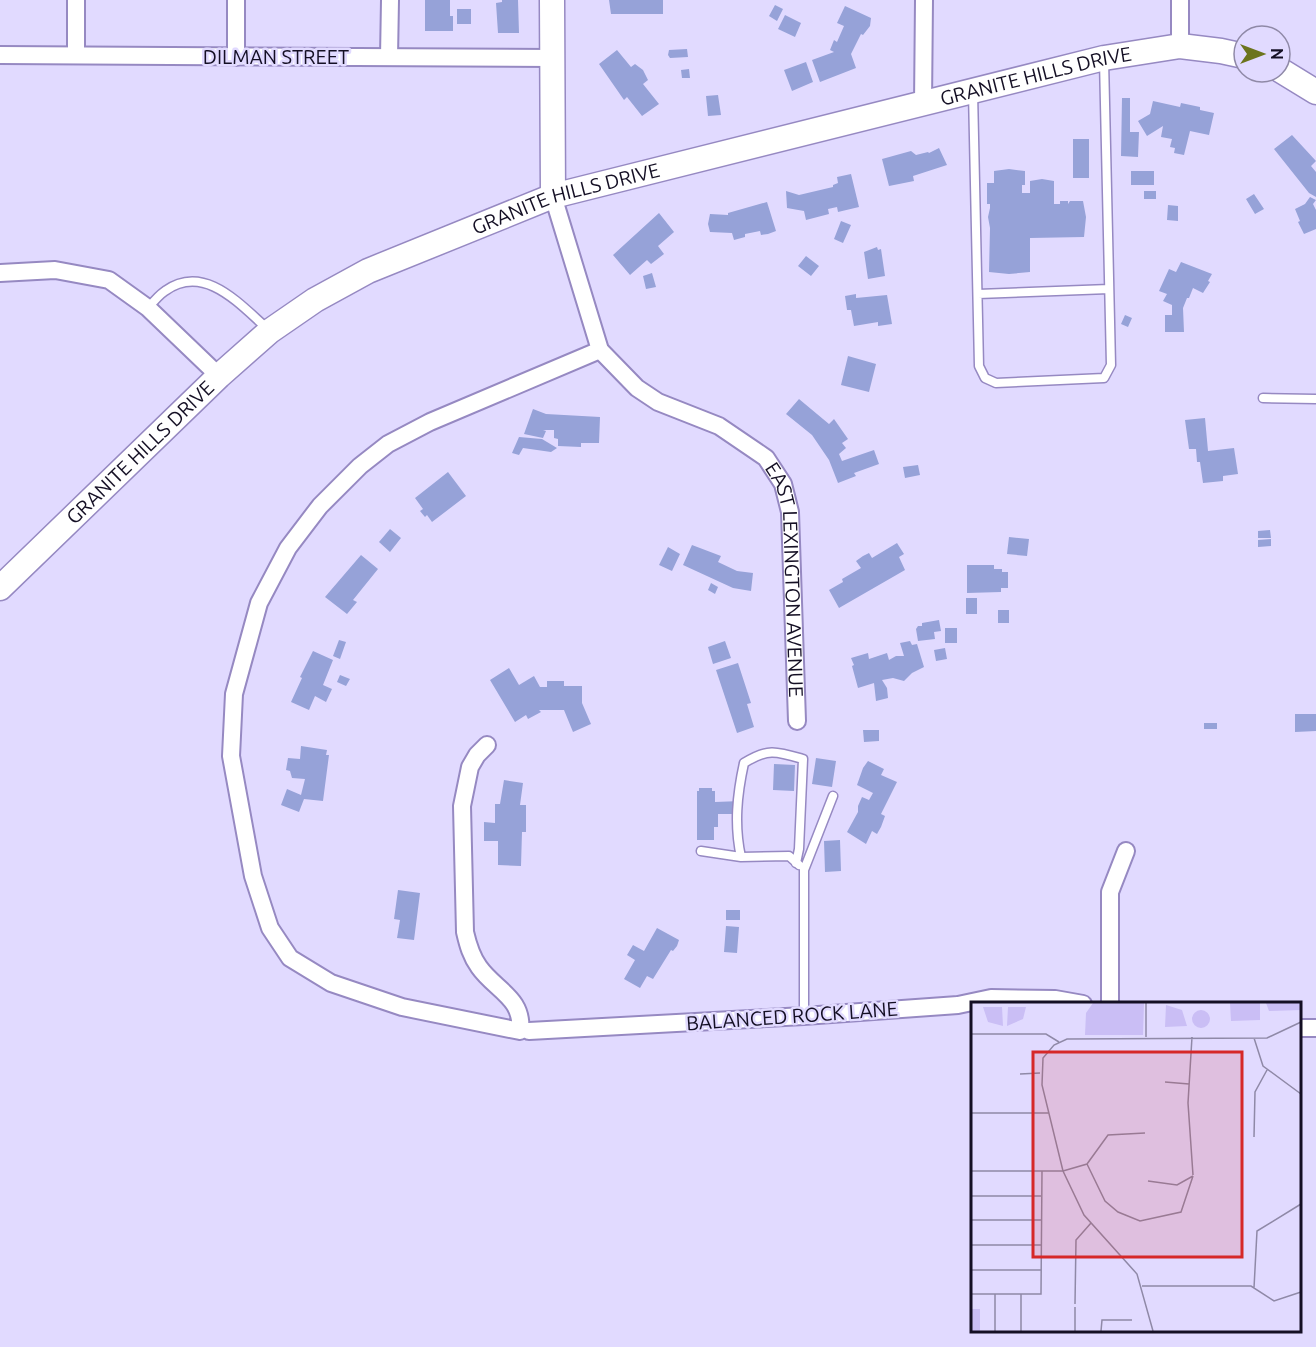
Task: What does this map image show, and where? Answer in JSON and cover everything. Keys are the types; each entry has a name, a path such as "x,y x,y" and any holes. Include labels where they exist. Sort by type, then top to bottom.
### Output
{"street":[{"path":"76,0 76,55"},
{"path":"236,0 236,57"},
{"path":"389,57 390,0"},
{"name":"EAST LEXINGTON AVENUE","path":"552,0 553,196 600,350 637,388 658,402 719,426 766,458 783,484 790,512 797,721"},
{"path":"923,104 924,0"},
{"path":"1180,0 1180,46"},
{"name":"GRANITE HILLS DRIVE","path":"0,588 219,376 270,331 315,300 368,271 553,196 1104,58 1180,46 1232,53"},
{"name":"DILMAN STREET","path":"0,55 553,58"},
{"path":"1292,77 1316,92"},
{"path":"0,273 55,270 109,280 148,308 219,376"},
{"name":"BALANCED ROCK LANE","path":"600,350 430,422 388,444 360,466 320,506 288,548 259,603 234,694 231,756 253,876 270,928 290,958 331,983 402,1007 524,1031 804,1016 971,1002"},
{"path":"487,745 470,767 462,806 465,932 468,947 481,970 512,1000 518,1009 524,1031"},
{"path":"1110,1002 1110,892 1126,851"},
{"name":"BALANCED ROCK LANE","path":"972,1002 991,998 1055,999 1072,1002"}],"lane":[{"path":"973,92 979,366 985,378 996,383 1104,378 1111,365 1104,58"},
{"path":"148,308 164,291 183,282 200,282 228,293 270,331"},
{"path":"978,294 1109,289"},
{"path":"1263,398 1316,399"},
{"path":"741,857 736,836 738,791 744,763 760,753 781,752 803,759 799,849 796,863"},
{"path":"804,1016 804,870 833,796"},
{"path":"701,851 741,857 789,856 804,870"}],"building":[{"path":"425,0 450,0 453,31 425,31"},
{"path":"502,0 518,0 519,33 498,33 496,3"},
{"path":"609,0 663,0 663,14 611,14"},
{"path":"775,5 783,9 777,21 769,16"},
{"path":"845,6 871,18 870,26 863,35 861,34 851,54 856,68 820,82 812,60 834,52 830,50 834,40 837,42 844,26 837,23"},
{"path":"457,9 471,9 471,24 457,24"},
{"path":"785,15 801,23 795,37 778,29"},
{"path":"687,49 688,57 670,58 668,55 669,50"},
{"path":"617,50 631,67 635,64 643,70 648,80 643,84 659,104 642,116 627,97 624,100 599,64"},
{"path":"806,62 813,82 792,91 784,70"},
{"path":"689,69 690,78 682,78 681,70"},
{"path":"718,95 721,115 708,116 706,96"},
{"path":"1122,98 1130,98 1130,132 1139,132 1138,157 1121,156"},
{"path":"1153,101 1180,107 1181,103 1214,113 1209,135 1190,131 1184,155 1174,153 1175,148 1170,147 1172,139 1161,137 1163,126 1147,136 1138,121 1150,114"},
{"path":"1292,135 1316,161 1311,166 1316,172 1316,197 1309,193 1274,149"},
{"path":"1073,139 1089,139 1089,178 1073,178"},
{"path":"939,148 947,165 913,176 914,181 889,186 882,159 911,151 916,155 929,153"},
{"path":"1009,169 1025,171 1025,185 1022,185 1022,193 1030,193 1030,181 1042,179 1054,181 1054,204 1060,204 1060,201 1068,201 1068,204 1070,201 1083,201 1086,217 1084,237 1030,238 1030,272 1009,274 989,272 988,217 990,204 987,204 987,183 994,183 994,171"},
{"path":"1131,171 1154,171 1154,185 1131,185"},
{"path":"851,174 859,207 838,212 837,207 828,209 829,214 806,220 804,211 787,208 786,191 799,195 833,187 838,183 837,177"},
{"path":"1144,191 1156,191 1156,199 1144,199"},
{"path":"1254,194 1264,209 1255,214 1246,199"},
{"path":"1310,197 1316,200 1313,204 1316,210 1316,229 1304,234 1295,209 1305,204"},
{"path":"767,202 776,231 761,235 760,231 745,234 745,237 734,240 732,233 710,232 708,224 710,214 728,215 728,213"},
{"path":"1168,205 1178,206 1178,221 1167,220"},
{"path":"659,213 674,232 658,246 664,254 651,264 647,260 630,275 613,255"},
{"path":"841,221 851,225 843,243 834,239"},
{"path":"877,247 878,250 881,249 885,276 868,279 864,252"},
{"path":"806,256 819,266 811,276 798,266"},
{"path":"1181,262 1212,274 1203,293 1193,288 1187,298 1183,308 1184,332 1165,332 1165,315 1172,315 1172,305 1163,301 1167,294 1159,291 1169,269 1176,272"},
{"path":"652,273 656,287 646,289 643,276"},
{"path":"856,294 856,298 887,295 892,324 878,326 878,322 854,326 851,310 847,310 845,296"},
{"path":"1125,315 1132,318 1128,327 1121,324"},
{"path":"848,356 876,364 869,392 841,385"},
{"path":"799,399 829,424 834,419 848,439 842,443 846,448 839,454 842,461 874,450 879,464 854,473 856,476 838,483 829,460 812,435 786,414"},
{"path":"533,409 546,414 600,417 599,443 581,443 581,447 558,446 558,439 554,438 554,430 543,430 546,431 543,438 524,434"},
{"path":"1205,418 1208,451 1234,448 1238,474 1223,476 1223,481 1203,483 1196,449 1189,449 1185,420"},
{"path":"519,437 542,439 557,448 551,452 523,448 519,455 512,453"},
{"path":"918,465 920,475 905,478 903,467"},
{"path":"448,472 466,496 432,522 420,511 423,509 415,498"},
{"path":"390,529 401,538 390,552 379,542"},
{"path":"1270,530 1271,538 1258,538 1258,531"},
{"path":"1009,537 1029,539 1027,556 1007,554"},
{"path":"1271,539 1271,546 1258,547 1258,540"},
{"path":"897,543 904,554 899,557 905,570 839,608 829,590 861,568 856,561 863,556 869,553 872,558"},
{"path":"692,545 721,556 718,562 737,571 753,573 751,591 733,588 683,565"},
{"path":"668,547 680,554 672,571 659,565"},
{"path":"361,555 378,569 353,600 357,602 347,614 325,597"},
{"path":"967,565 994,565 994,569 1008,572 1008,588 1001,588 1001,592 967,593"},
{"path":"711,583 718,587 715,594 708,590"},
{"path":"966,598 977,598 977,614 966,614"},
{"path":"998,610 1009,610 1009,623 998,623"},
{"path":"939,620 941,631 934,632 935,639 918,641 916,629 918,626"},
{"path":"945,628 957,628 957,643 945,643"},
{"path":"339,640 346,642 340,659 333,656"},
{"path":"725,641 731,658 713,664 708,647"},
{"path":"910,641 912,645 917,644 924,667 912,673 904,681 893,678 882,680 887,688 888,698 876,701 874,683 858,688 851,658 868,653 869,659 887,653 889,660 896,656 904,656 900,643"},
{"path":"945,648 947,659 936,661 934,650"},
{"path":"313,651 333,660 323,685 332,689 326,702 315,696 309,710 291,702"},
{"path":"738,663 751,703 747,704 754,727 737,733 716,670"},
{"path":"509,668 519,685 534,676 540,687 547,687 547,681 564,681 564,686 582,686 582,703 591,724 573,732 564,710 539,710 541,712 528,719 526,715 515,722 490,680"},
{"path":"340,675 350,679 346,686 337,682"},
{"path":"1295,714 1316,714 1316,731 1295,732"},
{"path":"1204,723 1217,723 1217,729 1204,729"},
{"path":"863,730 879,730 879,741 864,742"},
{"path":"301,746 327,750 326,755 329,755 323,801 304,799 299,812 281,805 287,789 301,795 305,779 292,778 290,771 286,770 288,758 300,759"},
{"path":"816,758 836,761 832,787 812,784"},
{"path":"868,761 884,769 881,775 897,782 881,814 885,816 881,827 877,834 872,831 866,844 847,832 858,812 862,797 869,800 873,793 857,785"},
{"path":"774,764 795,765 794,791 773,790"},
{"path":"504,780 523,783 520,805 526,805 526,832 522,832 521,866 498,865 498,841 484,841 484,822 495,823 495,804 500,804"},
{"path":"699,788 712,788 712,791 715,791 715,802 741,801 741,814 718,814 718,827 714,827 714,840 697,840 697,791"},
{"path":"840,840 841,871 825,872 824,841"},
{"path":"398,890 420,893 414,940 397,938 400,920 394,919"},
{"path":"726,910 740,910 740,920 726,920"},
{"path":"726,926 739,927 737,953 724,952"},
{"path":"657,928 679,940 653,979 647,976 640,988 624,979 635,960 627,955 633,945 644,951"}]}
